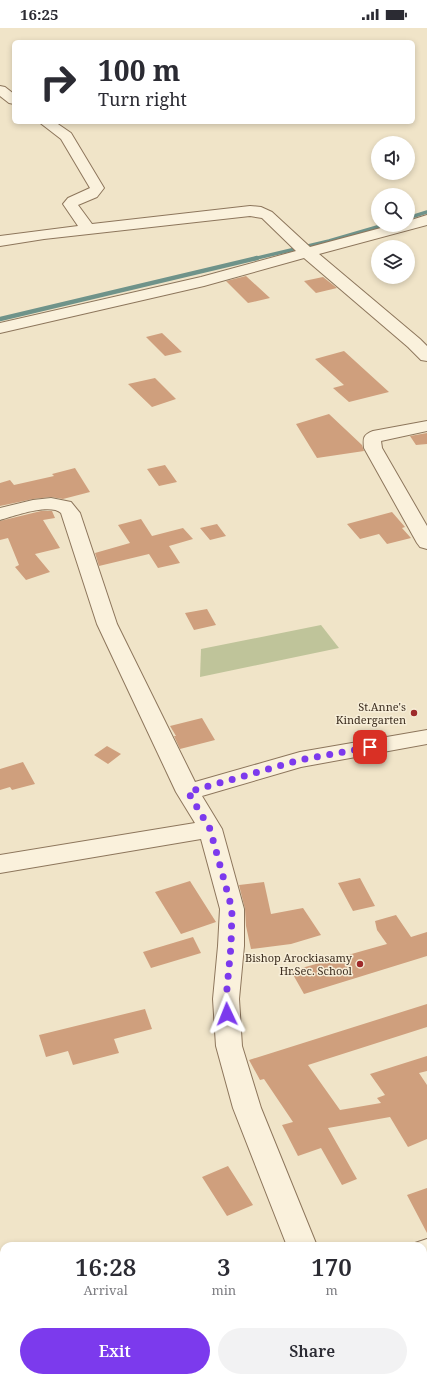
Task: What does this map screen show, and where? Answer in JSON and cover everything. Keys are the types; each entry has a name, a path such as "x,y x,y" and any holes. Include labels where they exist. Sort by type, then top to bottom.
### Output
{"street":[{"path":"0,90 12,99"},
{"path":"49,124 66,136 97,188 90,195 73,201 70,204 88,229"},
{"path":"0,241 88,229 256,211 268,215 304,250 420,341 427,356"},
{"path":"0,328 204,281 304,250 427,220"},
{"path":"427,426 379,435 372,438 371,442 427,544"},
{"path":"0,514 40,505 53,504 64,505 68,510 74,519 107,624 188,792 210,829 232,909 231,946 226,999 229,1046 247,1108 300,1242"},
{"path":"188,792 300,760 427,737"},
{"path":"0,864 210,829"}],"green space":[{"path":"321,625 339,648 200,677 201,649"}],"building":[{"path":"246,276 270,298 248,303 226,281"},
{"path":"323,277 337,288 316,293 304,281"},
{"path":"162,333 182,352 165,356 146,337"},
{"path":"344,351 389,392 349,402 333,388 344,385 315,359"},
{"path":"155,378 176,399 152,407 128,384"},
{"path":"329,414 362,445 364,451 317,458 296,424"},
{"path":"427,433 427,444 416,445 410,436"},
{"path":"165,465 177,482 159,486 147,469"},
{"path":"75,468 90,492 63,499 51,497 33,499 0,506 0,483 10,480 14,485 54,476 52,474"},
{"path":"41,511 52,511 55,518 43,520 60,548 35,554 50,572 26,580 15,567 19,565 8,538 0,540 0,521"},
{"path":"392,512 405,527 402,528 411,538 387,544 379,534 360,539 347,524"},
{"path":"141,519 152,536 183,528 193,539 169,546 180,563 158,568 149,554 99,566 95,553 130,543 118,525"},
{"path":"217,524 226,536 210,540 200,528"},
{"path":"207,609 216,625 194,630 185,613"},
{"path":"202,718 215,740 180,749 174,736 176,736 170,726"},
{"path":"107,746 121,754 108,764 94,755"},
{"path":"23,762 35,784 12,790 10,787 0,790 0,769"},
{"path":"360,878 375,906 353,911 338,883"},
{"path":"190,881 216,922 181,934 155,892"},
{"path":"264,882 271,914 303,908 321,935 291,944 251,949 246,926 245,909 239,885"},
{"name":"Bishop Arockiasamy Hr.Sec. School","path":"396,915 411,937 427,932 427,956 304,994 291,971 387,944 377,930 375,921"},
{"path":"193,937 201,953 151,968 143,952"},
{"path":"427,1004 427,1027 308,1065 340,1110 381,1103 377,1098 385,1095 370,1074 427,1056 427,1071 419,1073 427,1085 427,1139 408,1147 390,1117 328,1128 357,1179 342,1185 321,1148 298,1156 282,1125 293,1122 264,1079 260,1080 249,1060"},
{"path":"145,1009 152,1029 114,1039 119,1053 73,1065 68,1051 46,1057 39,1035"},
{"path":"228,1166 253,1205 227,1216 202,1177"},
{"path":"427,1188 427,1233 407,1195"}],"waterway":[{"path":"415,216 427,212"},
{"path":"253,259 329,241 371,229"},
{"path":"0,319 257,258"}],"place":[{"name":"St.Anne's Kindergarten","path":"414,713"},
{"name":"Bishop Arockiasamy Hr.Sec. School","path":"360,964"}],"route":[{"path":"227,1014 226,999 231,946 232,909 210,829 188,792 300,760 370,747"}]}
